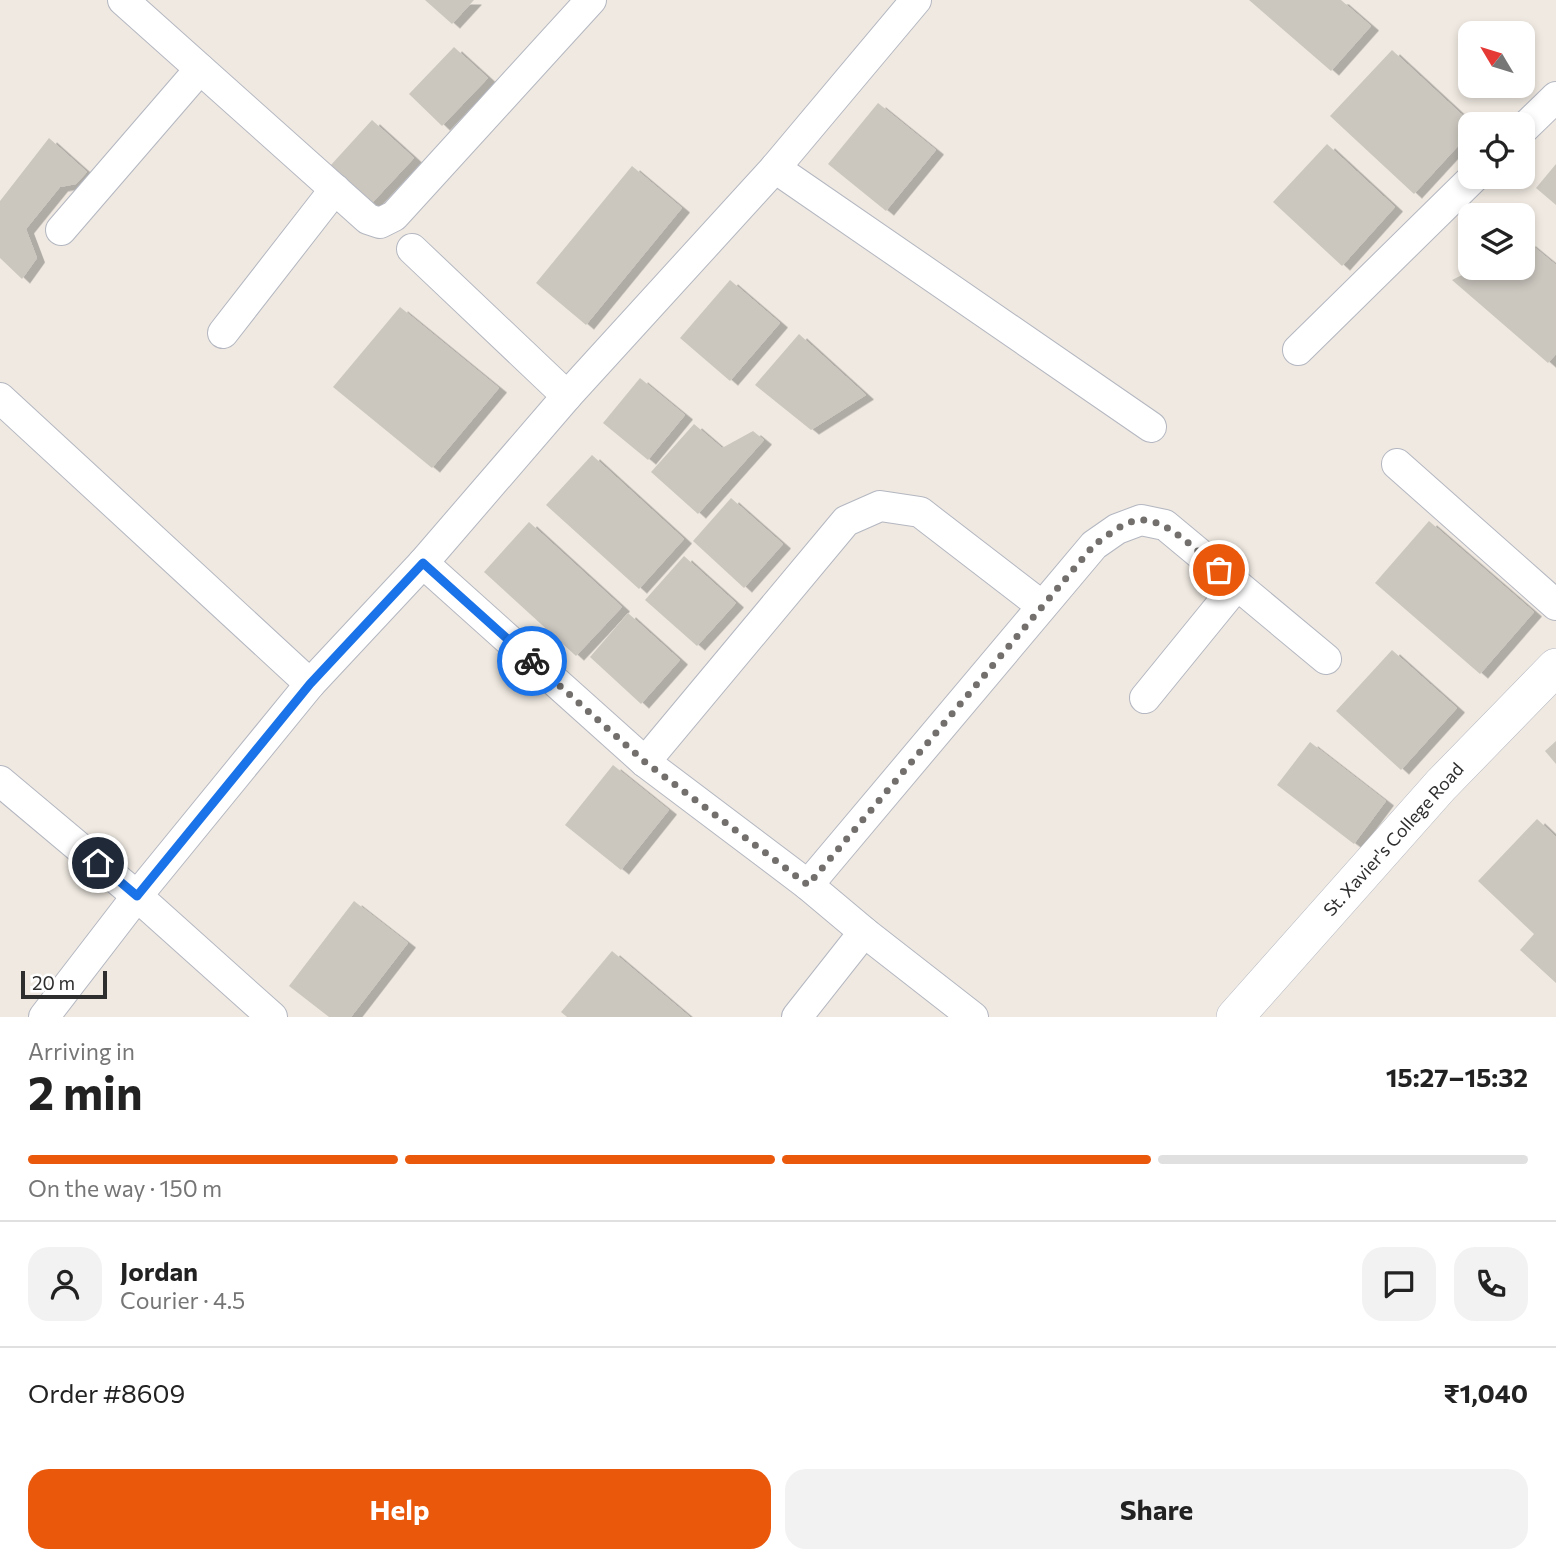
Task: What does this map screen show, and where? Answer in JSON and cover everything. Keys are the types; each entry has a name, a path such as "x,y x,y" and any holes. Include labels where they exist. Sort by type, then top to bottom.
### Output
{"street":[{"path":"123,0 368,219 380,223 394,216 591,0"},
{"path":"44,1017 137,896 310,684 423,563 568,396 775,167 916,0"},
{"path":"61,230 200,69"},
{"path":"1535,117 1556,97"},
{"path":"775,167 1151,427"},
{"path":"223,333 335,189"},
{"path":"1297,350 1462,189"},
{"path":"412,249 568,396"},
{"path":"0,398 310,684"},
{"path":"1397,464 1556,606"},
{"path":"645,762 846,521 880,506 920,512 1042,606"},
{"path":"808,885 1094,545 1117,529 1141,520 1165,525 1326,659"},
{"path":"423,563 645,762 808,885 973,1017"},
{"path":"1146,698 1237,585"},
{"name":"St. Xavier's College Road","path":"1235,1017 1441,785 1556,667"},
{"path":"0,781 137,896 272,1017"},
{"path":"797,1017 864,932"}],"building":[{"path":"425,0 474,0 452,24"},
{"path":"1249,0 1341,0 1371,26 1331,71"},
{"path":"454,47 488,78 442,126 409,94"},
{"path":"1392,50 1459,112 1458,146 1414,194 1330,116"},
{"path":"878,103 936,150 886,211 828,164"},
{"path":"372,120 414,158 371,204 330,166"},
{"path":"49,138 87,172 76,184 60,187 26,229 37,258 22,279 0,258 0,201"},
{"path":"1327,144 1395,207 1342,266 1273,202"},
{"path":"1556,164 1556,205 1536,188"},
{"path":"632,166 682,208 586,325 536,283"},
{"path":"1535,248 1556,265 1556,354 1548,363 1452,280 1458,277 1458,280 1535,280"},
{"path":"730,280 780,323 730,381 680,338"},
{"path":"400,307 499,388 432,468 333,387"},
{"path":"799,334 866,395 811,430 755,385"},
{"path":"640,378 685,415 648,460 603,423"},
{"path":"694,424 722,448 753,431 764,440 698,514 651,472"},
{"path":"592,455 684,539 639,589 546,505"},
{"path":"731,498 783,544 744,588 693,541"},
{"path":"1429,521 1534,612 1480,674 1375,583"},
{"path":"529,522 622,607 576,656 484,572"},
{"path":"684,556 736,603 697,646 645,600"},
{"path":"628,613 680,660 641,704 590,657"},
{"path":"1392,650 1457,708 1401,770 1336,711"},
{"path":"1556,741 1556,764 1545,751"},
{"path":"1310,742 1386,801 1354,844 1277,785"},
{"path":"613,765 669,810 621,870 565,825"},
{"path":"1537,819 1556,837 1556,983 1520,950 1534,934 1478,881"},
{"path":"354,901 408,943 351,1017 329,1017 289,986"},
{"path":"612,951 690,1017 567,1017 561,1012"}],"way so far":[{"path":"532,661 645,762 808,885 1094,545 1117,529 1141,520 1165,525 1219,570"}],"route":[{"path":"98,863 137,896 310,684 423,563 532,661"}]}
